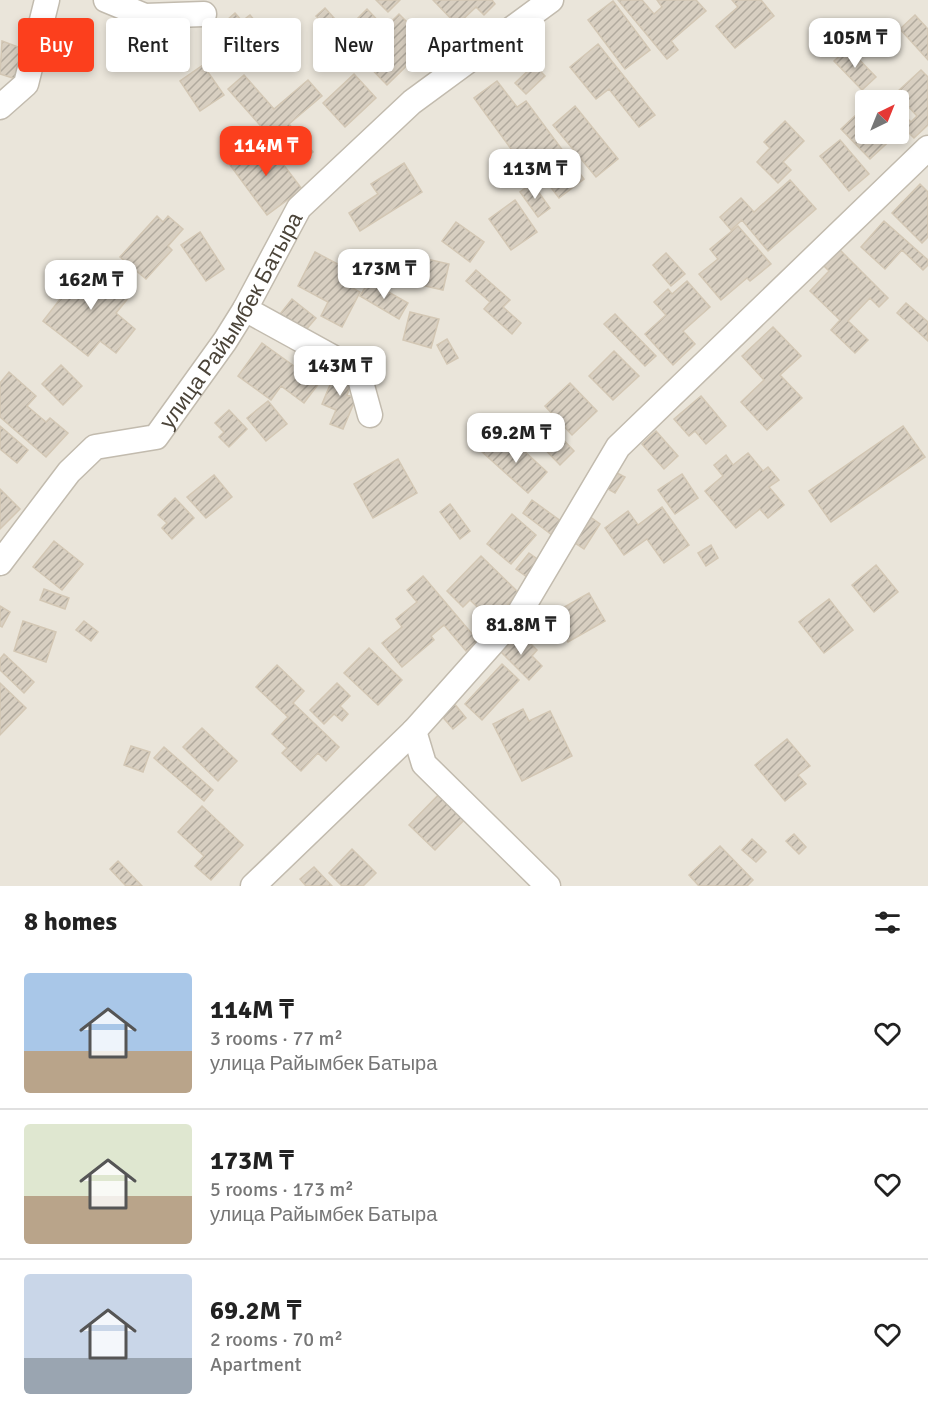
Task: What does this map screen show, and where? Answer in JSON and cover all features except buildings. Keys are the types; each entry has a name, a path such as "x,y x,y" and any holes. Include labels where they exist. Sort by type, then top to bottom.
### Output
{"street":[{"path":"0,107 26,84 47,0"},
{"path":"106,0 145,16 204,14"},
{"name":"улица Райымбек Батыра","path":"0,563 69,472 95,447 156,437 225,341 245,309 299,208 412,102 542,3"},
{"path":"253,886 414,731 520,612 618,447 928,148"},
{"path":"245,309 354,369 359,375 370,415"},
{"path":"414,731 424,764 548,886"}],"shaded area":[{"path":"0,0 928,0 928,886 0,886"}]}
